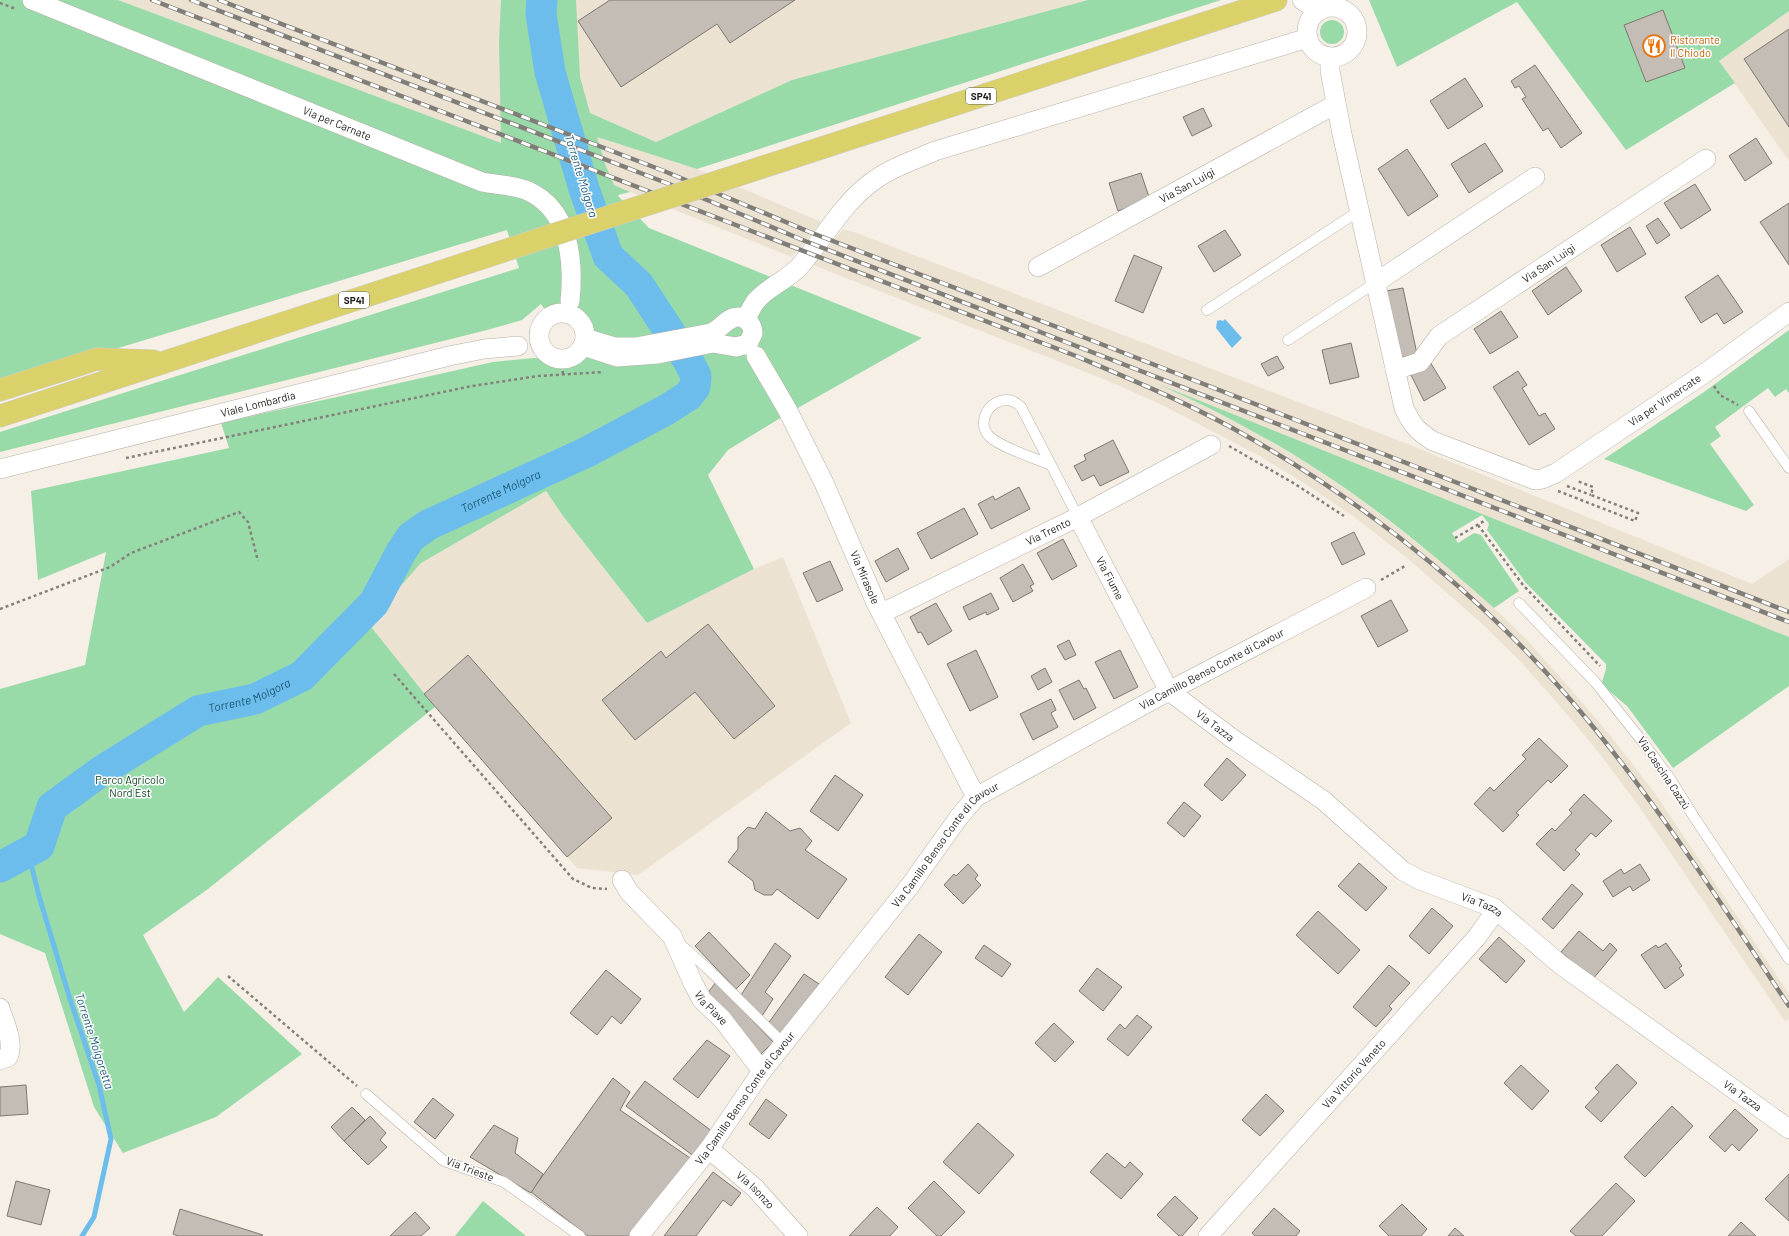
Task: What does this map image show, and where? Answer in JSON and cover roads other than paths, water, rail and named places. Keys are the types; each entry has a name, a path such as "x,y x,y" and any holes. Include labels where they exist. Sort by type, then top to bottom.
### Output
{"main road":[{"name":"SP41","path":"0,416 1276,0"},
{"path":"0,390 97,359 168,362"}],"street":[{"name":"Via per Carnate","path":"32,0 482,182 514,186 535,195 553,212 564,230 571,266 569,311"},
{"path":"1302,0 1319,11"},
{"path":"1336,7 1347,12 1356,22 1358,31 1356,40 1346,53 1330,57 1316,52 1308,38 1309,23 1313,16 1319,11 1336,7"},
{"path":"750,339 756,301 786,279 799,267 851,202 866,186 881,175 935,151 1308,38"},
{"path":"1330,57 1330,71 1336,104 1395,370"},
{"name":"Via San Luigi","path":"1038,267 1336,104"},
{"name":"Via San Luigi","path":"1395,370 1420,362 1439,336 1706,159"},
{"path":"1375,283 1536,177"},
{"path":"569,311 584,330 584,342 574,356 563,367 543,350 539,338 539,332 546,319 569,311"},
{"name":"Via per Vimercate","path":"1395,370 1404,408 1410,421 1420,433 1433,441 1535,480 1542,479 1557,482 1789,312"},
{"path":"584,342 617,357 712,338 733,318 742,317 750,339"},
{"name":"Viale Lombardia","path":"518,346 530,340 539,332"},
{"path":"712,338 720,343 736,347 750,339"},
{"name":"Via Mirasole","path":"750,339 824,483 882,613 976,798"},
{"name":"Viale Lombardia","path":"0,469 449,356 518,346 543,350"},
{"name":"Via Trento","path":"882,613 1078,517 1211,445"},
{"name":"Via Fiume","path":"1078,517 1169,691"},
{"name":"Via Camillo Benso Conte di Cavour","path":"639,1236 709,1149 762,1071 909,887 959,817 976,798 1169,691 1366,588"},
{"name":"Via Tazza","path":"1169,691 1215,726 1323,800 1403,871 1420,880 1494,908 1561,965 1789,1129"},
{"name":"Via Piave","path":"626,886 672,936 693,984 702,1000 722,1019 762,1071"},
{"name":"Via Vittorio Veneto","path":"1208,1236 1477,937 1492,916 1494,908"},
{"path":"0,1008 10,1045 10,1052 8,1057 0,1060"},
{"name":"Via Isonzo","path":"709,1149 755,1188 798,1236"}],"lane":[{"path":"1207,310 1359,211"},
{"path":"1288,340 1375,283"},
{"name":"Via Fiume","path":"1051,464 998,443 989,436 984,429 983,418 985,412 997,403 1009,400 1015,402 1021,407 1051,464 1078,517"},
{"path":"1749,411 1789,468"},
{"name":"Via Cascina Cazzù","path":"1519,603 1595,682 1642,740 1669,777 1789,959"},
{"name":"Via Piave","path":"672,936 707,968 784,1044"},
{"name":"Via Trieste","path":"366,1094 444,1161 504,1182 580,1236"}],"water":[{"path":"1225,319 1242,338 1232,348 1216,328 1217,321 1223,321"}],"waterway":[{"name":"Torrente Molgora","path":"0,867 39,846 52,807 100,772 198,711 255,699 302,676 374,603 401,552 411,537 428,525 587,452 666,410 688,396 695,387 696,376 688,360 639,285 608,256 584,189 550,72 541,14 542,0"},
{"name":"Torrente Molgoretta","path":"28,852 39,896 70,999 99,1085 111,1139 94,1217 82,1236"}],"railway":[{"path":"152,0 1076,356 1164,394 1208,415 1298,466 1344,497 1433,565 1515,640 1554,681 1590,723 1643,791 1693,862 1789,1006"},
{"path":"191,0 669,184 805,241 1789,622"},
{"path":"219,0 664,171 812,233 1789,612"}],"place":[{"name":"Ristorante Il Chiodo","path":"1654,46"}],"park label":[{"name":"Parco Agricolo Nord Est","path":"130,786"}]}
